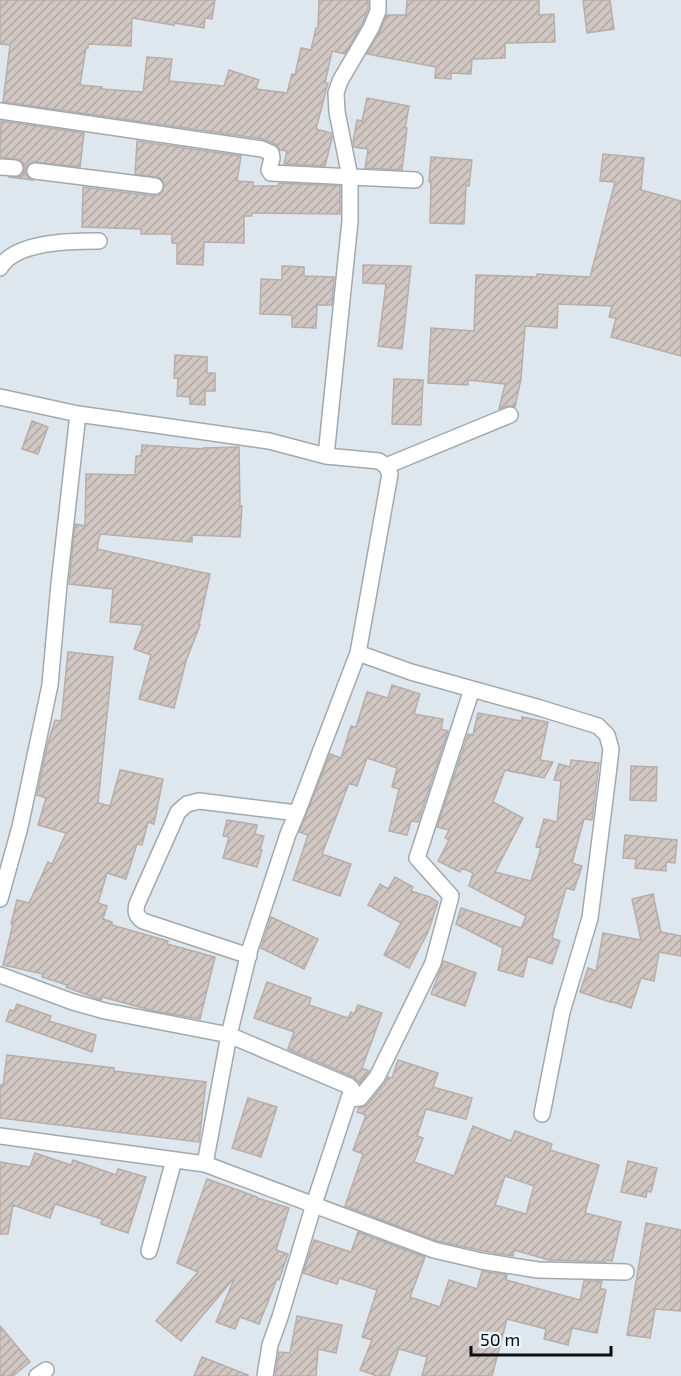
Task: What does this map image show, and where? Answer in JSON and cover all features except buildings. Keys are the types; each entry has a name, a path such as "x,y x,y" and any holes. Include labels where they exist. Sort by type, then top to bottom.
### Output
{"street":[{"path":"326,456 350,221 350,177 337,112 336,93 340,81 371,28 378,10 378,0"},
{"path":"0,111 262,149 271,153 269,170 271,173 415,180"},
{"path":"35,171 154,186"},
{"path":"0,267 21,250 58,242 99,241"},
{"path":"0,396 78,414 269,441 326,456 379,461 386,466 390,474 358,653 288,834 249,956 229,1035 205,1164"},
{"path":"0,899 20,827 50,685 78,414"},
{"path":"386,466 510,415"},
{"path":"358,653 411,672 598,726 606,735 610,749 608,775 590,918 562,1011 542,1114"},
{"path":"349,1099 360,1098 377,1077 433,963 451,896 417,858 472,689"},
{"path":"249,956 143,921 137,917 135,911 137,904 178,812 187,804 199,801 297,813"},
{"path":"0,975 73,1002 105,1011 229,1035 352,1089 270,1345 265,1376"},
{"path":"0,1136 205,1164 434,1250 463,1258 538,1270 626,1272"},
{"path":"149,1251 174,1160"}]}
